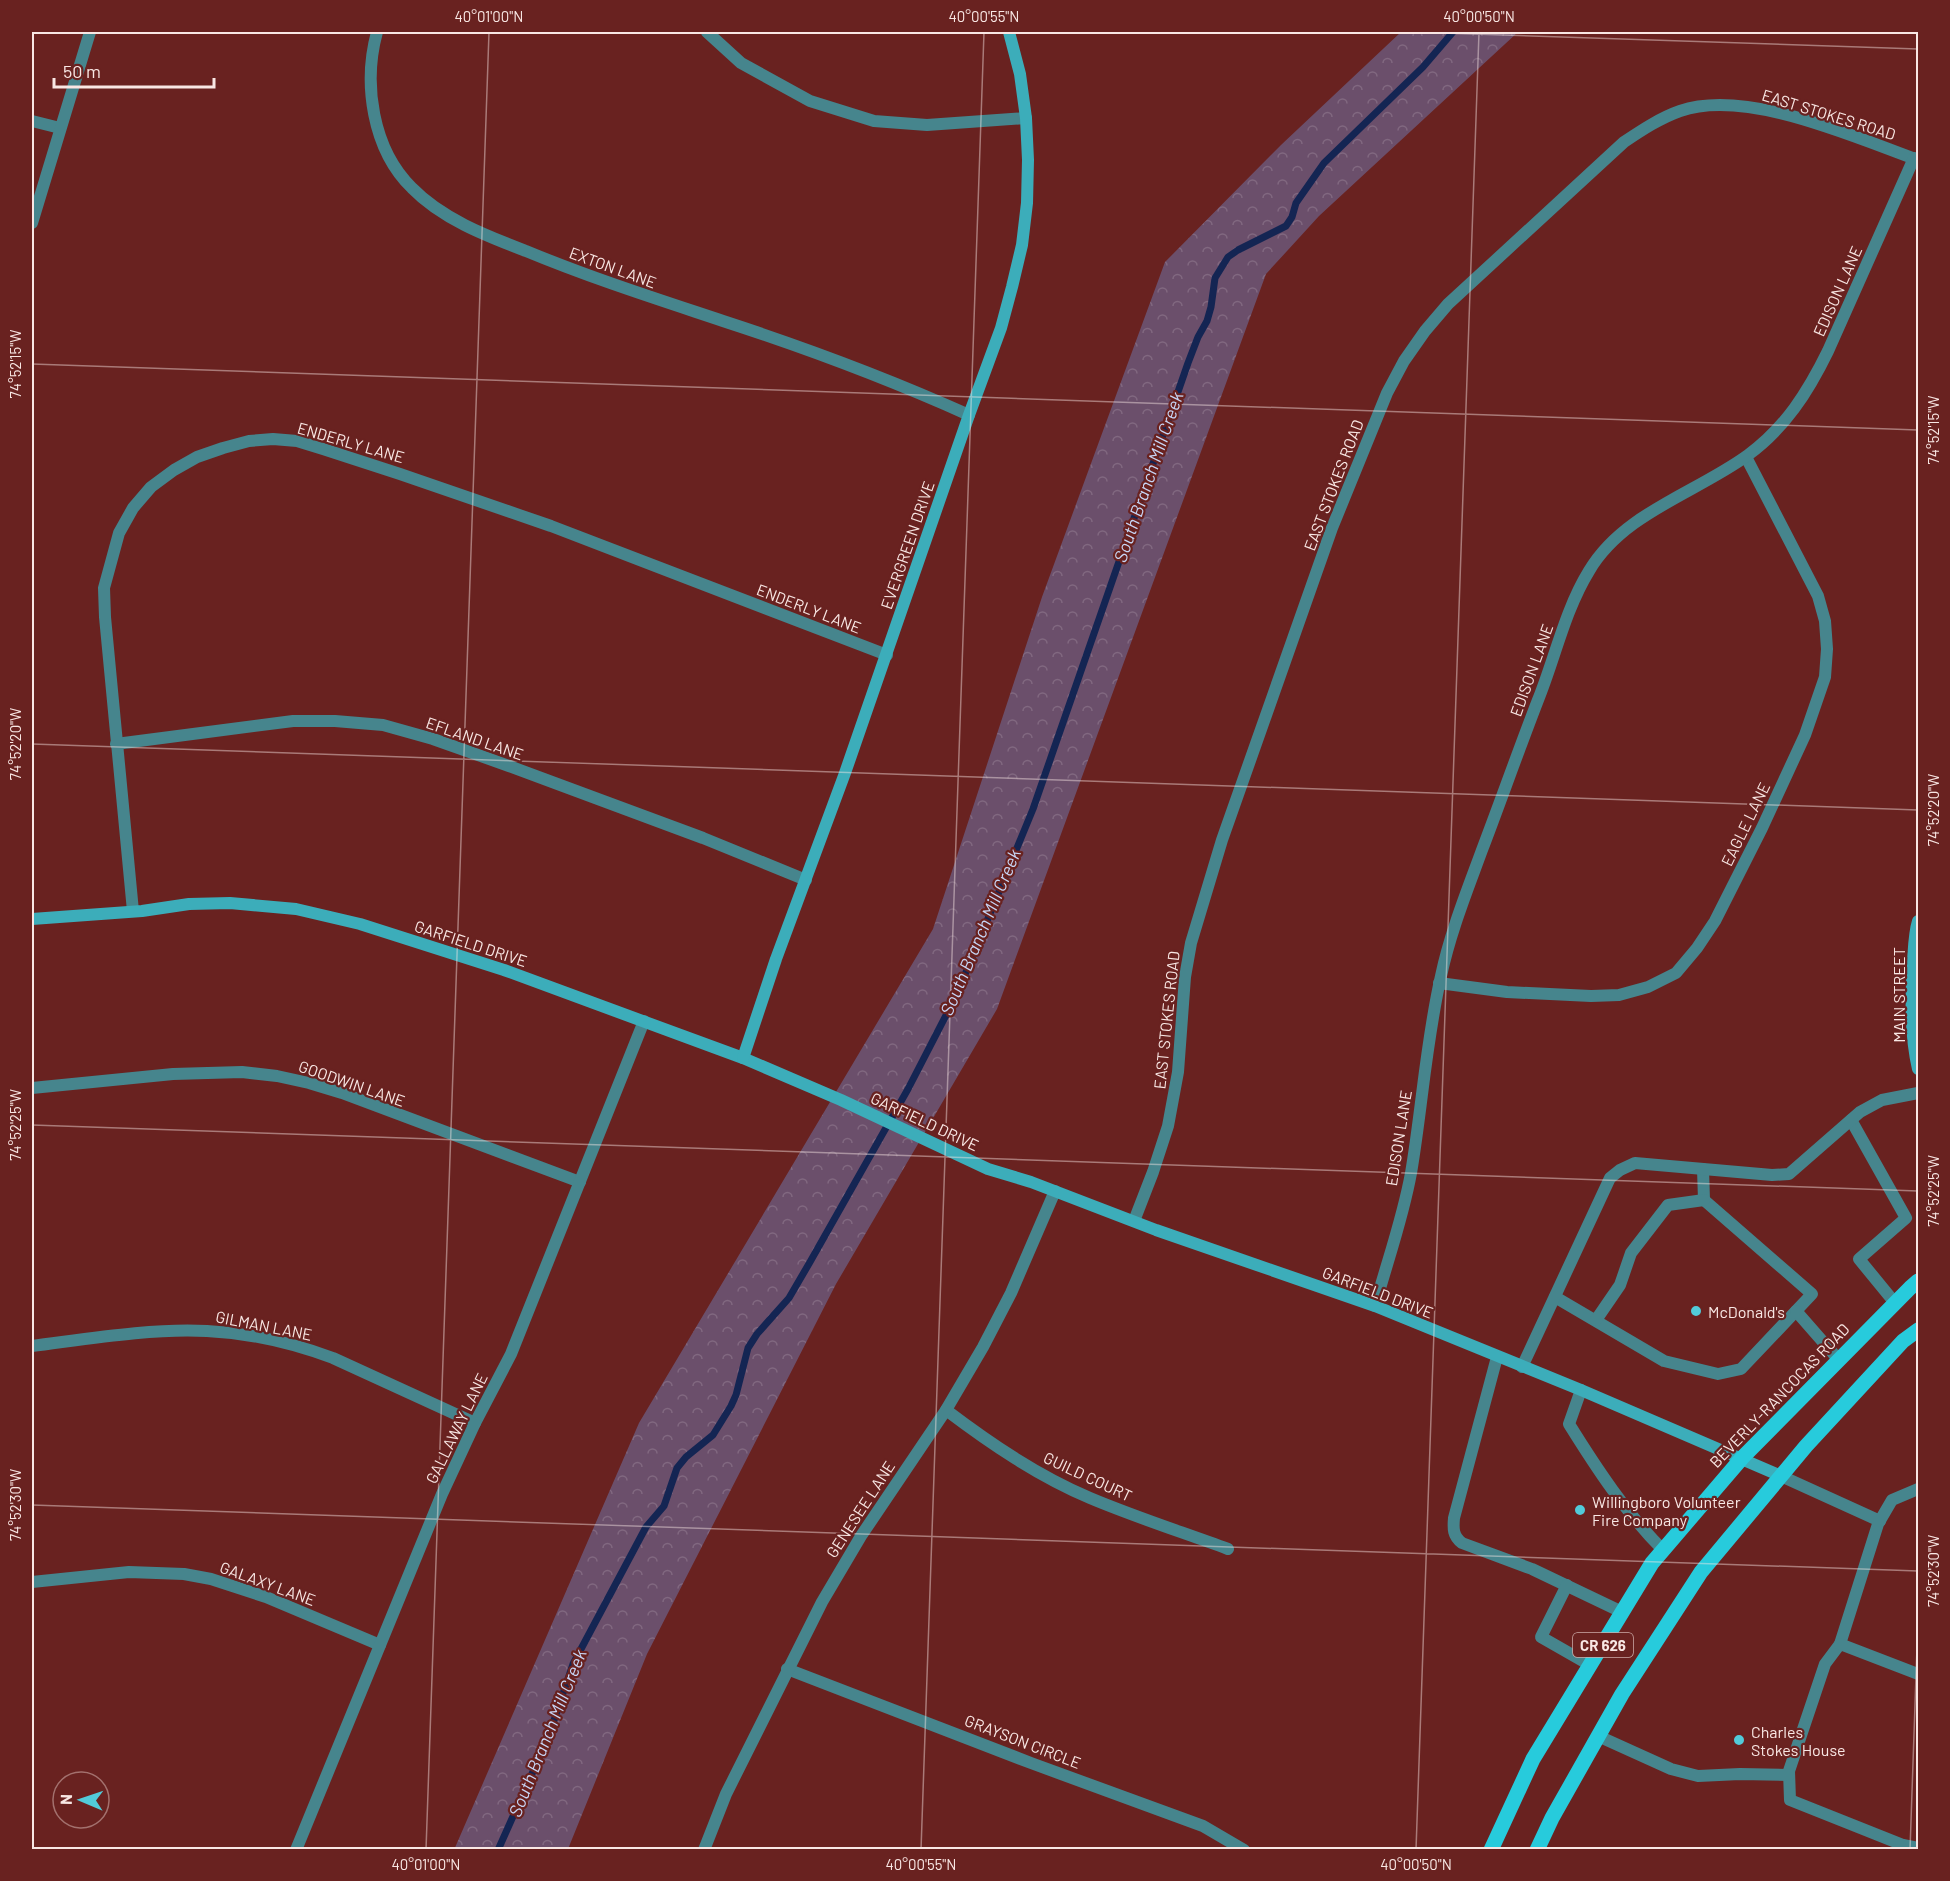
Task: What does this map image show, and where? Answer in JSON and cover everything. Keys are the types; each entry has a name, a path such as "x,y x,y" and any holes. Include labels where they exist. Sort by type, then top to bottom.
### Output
{"main road":[{"name":"BEVERLY-RANCOCAS ROAD","path":"1491,1850 1533,1759 1652,1563 1742,1458 1918,1281"},
{"name":"CR 626","path":"1537,1850 1552,1818 1622,1694 1701,1572 1806,1446 1903,1341 1918,1330"}],"street":[{"path":"32,223 90,32"},
{"name":"EXTON LANE","path":"377,32 370,69 371,95 383,145 395,167 411,188 431,205 480,232 567,268 893,381 969,415"},
{"path":"707,32 741,63 810,101 874,121 927,125 1026,118"},
{"name":"EVERGREEN DRIVE","path":"743,1058 776,959 1001,328 1022,245 1027,192 1026,118 1020,74 1009,32"},
{"name":"EAST STOKES ROAD","path":"1134,1221 1154,1172 1168,1126 1178,1072 1185,977 1191,943 1222,840 1332,528 1387,393 1404,361 1425,331 1448,304 1624,142 1652,124 1682,111 1712,104 1743,105 1829,128 1916,159"},
{"path":"32,120 60,128"},
{"name":"EDISON LANE","path":"1375,1306 1410,1175 1439,983 1470,880 1552,664 1574,599 1590,569 1610,544 1634,524 1746,457 1781,428 1815,379 1916,159"},
{"name":"ENDERLY LANE","path":"133,911 116,744 104,588 119,532 133,508 151,487 174,470 223,448 249,441 273,439 297,441 551,526 886,655"},
{"name":"EAGLE LANE","path":"1439,983 1507,992 1619,995 1648,987 1676,973 1698,948 1715,921 1767,818 1805,735 1825,677 1827,649 1825,621 1818,596 1746,457"},
{"name":"EFLAND LANE","path":"116,744 294,721 335,721 383,725 432,739 508,766 703,838 806,880"},
{"name":"GARFIELD DRIVE","path":"32,919 220,903 296,909 360,924 504,970 743,1058 841,1100 988,1169 1375,1306 1581,1390 1781,1476"},
{"name":"MAIN STREET","path":"1918,921 1915,930 1911,990 1914,1049 1918,1069"},
{"name":"GALLAWAY LANE","path":"296,1850 442,1494 511,1354 644,1022"},
{"name":"GOODWIN LANE","path":"32,1088 208,1072 242,1072 277,1076 342,1094 580,1182"},
{"path":"1522,1367 1610,1178 1620,1170 1635,1163 1772,1175 1789,1174 1860,1112 1882,1100 1918,1093"},
{"path":"1851,1120 1906,1218 1859,1259 1895,1303"},
{"path":"1555,1297 1664,1361 1718,1374 1741,1369 1812,1294 1704,1200 1703,1169"},
{"name":"GENESEE LANE","path":"704,1850 726,1794 787,1669 840,1569 946,1410 983,1347 1011,1293 1055,1191"},
{"path":"1601,1324 1620,1285 1631,1253 1668,1205 1704,1200"},
{"path":"1796,1311 1838,1359"},
{"name":"GILMAN LANE","path":"32,1346 64,1340 171,1331 207,1331 260,1338 309,1349 333,1358 475,1424"},
{"path":"1497,1357 1454,1518 1455,1537 1462,1543 1532,1569 1622,1612"},
{"path":"1581,1390 1569,1424 1594,1464 1640,1526 1663,1550"},
{"name":"GUILD COURT","path":"946,1410 1008,1454 1068,1488 1131,1515 1228,1549"},
{"path":"1781,1476 1880,1521"},
{"path":"1918,1489 1892,1500 1880,1521 1840,1644 1825,1664 1789,1771 1790,1800 1904,1845 1918,1848"},
{"name":"GALAXY LANE","path":"32,1582 129,1572 184,1574 257,1594 380,1645"},
{"path":"1567,1585 1541,1637 1590,1665"},
{"path":"1840,1644 1918,1674"},
{"name":"GRAYSON CIRCLE","path":"787,1669 1203,1826 1244,1850"},
{"path":"1598,1736 1671,1769 1698,1776 1789,1775"}],"green space":[{"path":"1401,32 1518,32 1319,216 1266,274 997,1009 836,1284 647,1654 568,1849 454,1850 639,1423 933,929 1042,597 1165,262 1281,145"}],"waterway":[{"name":"South Branch Mill Creek","path":"498,1850 548,1738 573,1664 646,1527 664,1506 677,1468 686,1457 713,1435 731,1406 748,1348 757,1334 789,1298 908,1089 957,994 1033,809 1188,363 1207,321 1215,278 1228,257 1286,226 1292,217 1296,203 1324,163 1423,67 1453,32"}],"place":[{"name":"McDonald's","path":"1696,1311"},
{"name":"Willingboro Volunteer Fire Company","path":"1580,1510"},
{"name":"Charles Stokes House","path":"1739,1740"}]}
